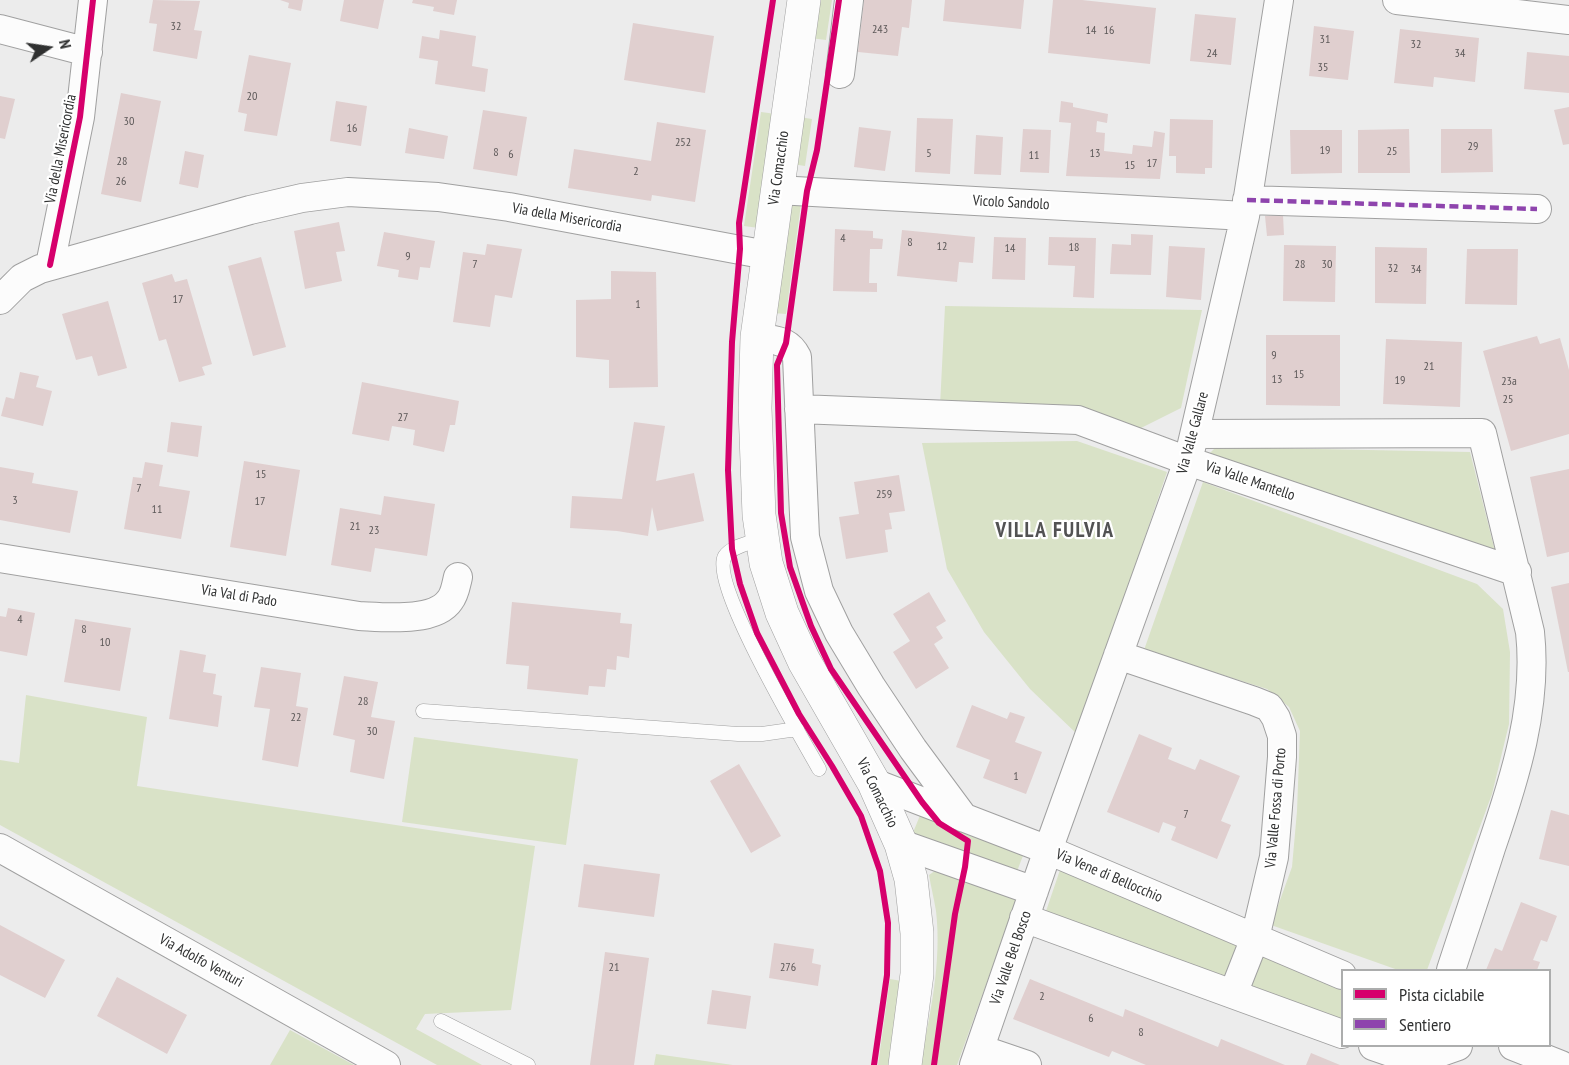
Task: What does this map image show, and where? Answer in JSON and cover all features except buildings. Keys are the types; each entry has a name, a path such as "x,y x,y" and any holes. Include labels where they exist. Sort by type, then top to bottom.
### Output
{"main road":[{"name":"Via Comacchio","path":"804,0 757,337 755,436 762,538 773,589 792,637 874,783 901,844 911,879 917,933 917,974 905,1065"}],"street":[{"name":"Via della Misericordia","path":"50,265 80,117 93,0"},
{"path":"840,74 849,0"},
{"name":"Via Valle Gallare","path":"1048,850 1192,447 1246,208 1279,0"},
{"path":"1397,0 1569,20"},
{"path":"0,29 88,52"},
{"name":"Vicolo Sandolo","path":"777,189 1246,208 1537,209"},
{"name":"Via della Misericordia","path":"0,300 22,278 50,265 250,210 311,196 348,192 398,193 469,201 767,255"},
{"path":"757,337 786,343 792,347 797,357 805,537 819,591 839,633 871,686 913,749 964,818"},
{"name":"Via Valle Mantello","path":"799,410 1078,420 1192,447 1517,572"},
{"name":"Via Valle Mantello","path":"1192,447 1482,433 1517,572 1533,656 1529,706 1513,784 1451,969"},
{"name":"Via Val di Pado","path":"0,558 359,616 387,618 427,614 443,608 450,602 458,577"},
{"name":"Via Valle Fossa di Porto","path":"1118,655 1254,701 1269,707 1276,718 1282,736 1282,757 1274,857 1255,938 1233,994"},
{"name":"Via Vene di Bellocchio","path":"874,783 1048,850 1341,975"},
{"path":"901,844 1034,891"},
{"name":"Via Valle Bel Bosco","path":"977,1057 1048,850"},
{"name":"Via Adolfo Venturi","path":"5,853 386,1065"},
{"path":"1024,918 1341,1034"},
{"path":"1377,1047 1417,1057 1454,1047"},
{"path":"1516,1047 1561,1065"},
{"path":"977,1057 1027,1065"}],"lane":[{"path":"762,538 726,555 723,570 739,617 752,645 778,698 819,769"},
{"path":"423,711 738,734 762,734 797,729"},
{"path":"441,1021 528,1065"}],"green space":[{"path":"816,0 832,0 826,40 810,38"},
{"path":"761,112 776,114 759,228 744,226"},
{"path":"799,117 812,119 805,166 792,164"},
{"path":"787,202 801,204 786,314 773,313"},
{"path":"945,306 1202,310 1181,408 1141,428 1082,410 940,406"},
{"path":"1077,441 1167,472 1078,735 1030,689 984,632 947,569 922,443"},
{"path":"1216,447 1470,452 1496,555 1208,455"},
{"path":"1203,482 1477,584 1503,609 1510,652 1509,724 1492,794 1427,969 1395,969 1271,925 1292,867 1297,811 1300,731 1289,707 1267,689 1144,650"},
{"path":"26,695 147,717 137,786 535,846 511,1010 425,1014 416,1029 482,1065 437,1065 0,825 0,760 19,763"},
{"path":"414,737 578,759 566,845 402,822"},
{"path":"921,813 1024,853 1016,874 912,835"},
{"path":"1061,867 1247,942 1231,983 1043,920"},
{"path":"939,868 1018,896 957,1065 920,1065 934,988 937,950 936,911 929,875"},
{"path":"1260,948 1341,984 1341,1025 1245,991"},
{"path":"890,979 902,981 892,1065 878,1065"},
{"path":"290,1030 354,1065 270,1065"},
{"path":"656,1054 733,1065 654,1065"}],"marked path":[{"path":"1247,200 1537,209"}],"cycle path":[{"path":"50,265 80,117 93,0"},
{"path":"773,0 739,223 740,249 732,342 728,470 732,549 740,584 757,633 799,714 861,816 880,871 888,923 887,975 874,1065"},
{"path":"839,0 817,150 807,191 786,343 777,365 781,513 790,567 811,626 831,669 922,802 939,823 968,841 955,914 934,1065"}],"district":[{"name":"VILLA FULVIA","path":"1055,531"}]}
